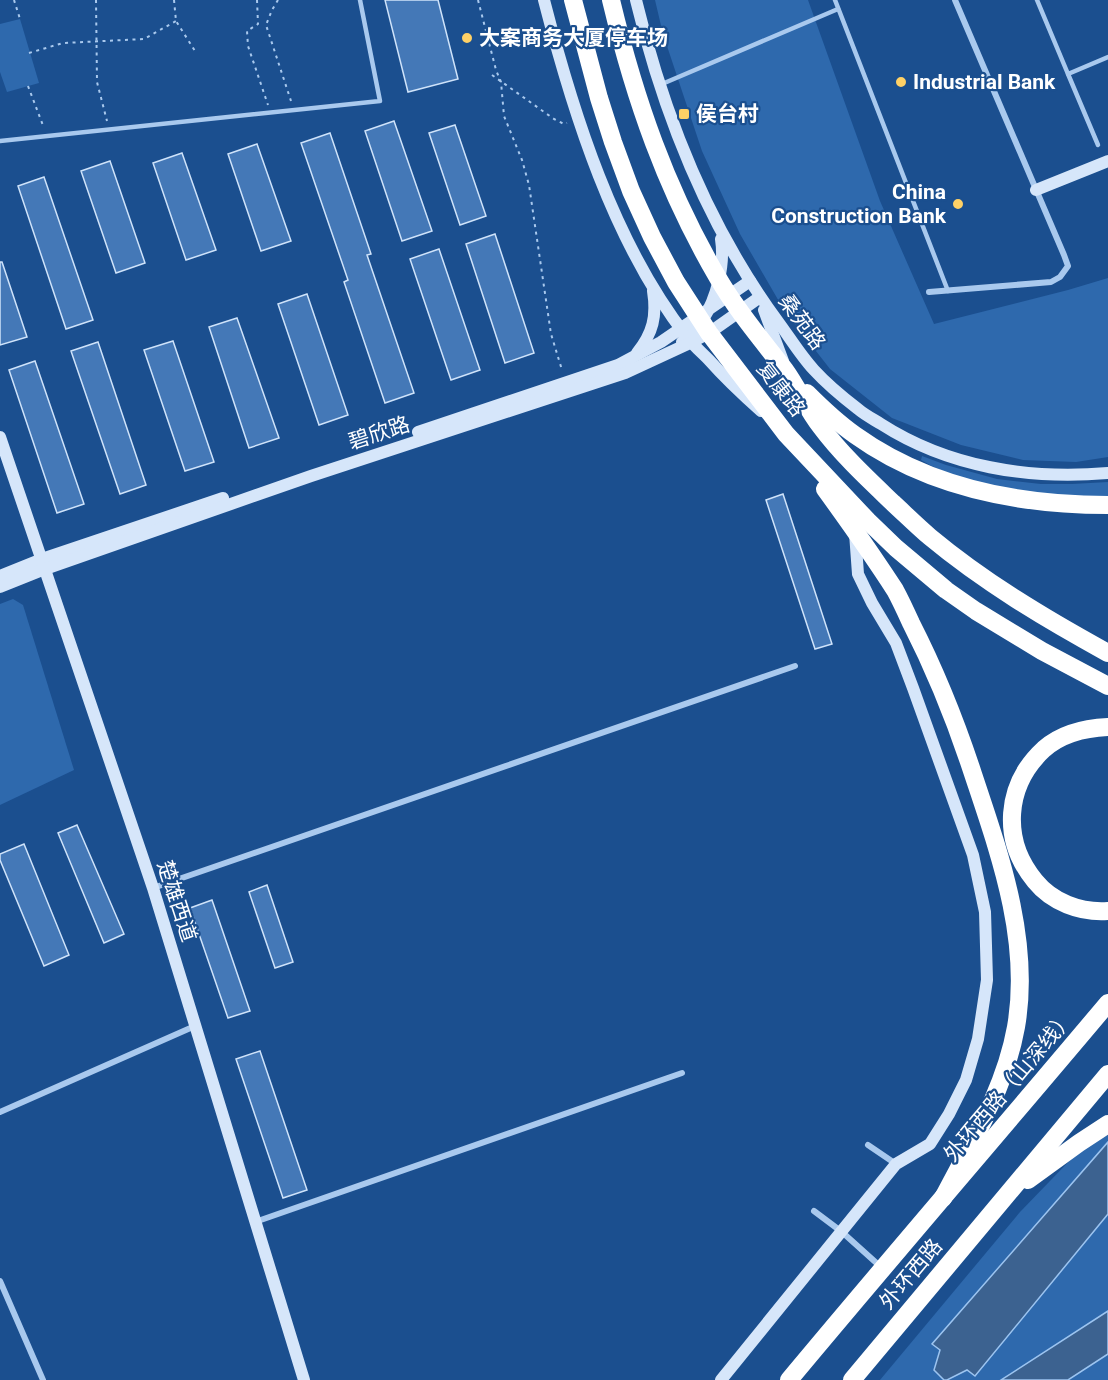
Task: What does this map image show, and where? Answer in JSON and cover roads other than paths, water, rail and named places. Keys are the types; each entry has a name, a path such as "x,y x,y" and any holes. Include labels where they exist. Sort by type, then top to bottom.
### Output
{"highway":[{"name":"复康路","path":"573,0 613,142 631,191 652,237 676,282 786,434 868,521 946,590 1033,645 1108,686"},
{"name":"复康路","path":"611,0 648,130 683,213 724,287 788,375 828,436 871,482 930,537 991,582 1057,625 1108,653"},
{"path":"788,375 832,417 855,435 887,455 950,484 1021,500 1108,505"},
{"path":"786,434 895,591 922,644 962,740 1003,871 1017,928 1019,1003 1016,1028 1003,1078 944,1198"},
{"path":"1108,727 1076,732 1045,749 1024,773 1015,796 1011,819 1018,854 1026,870 1038,885 1057,900 1070,906 1085,910 1108,911"},
{"name":"外环西路（山深线）","path":"944,1198 1108,1003"},
{"path":"1005,1197 1108,1074"},
{"path":"1005,1197 1108,1124"},
{"name":"外环西路","path":"852,1380 1005,1197"},
{"name":"外环西路","path":"789,1380 944,1198"}],"street":[{"path":"544,0 575,108 601,178 632,248 652,284 687,336 745,397 786,434"},
{"name":"桑苑路","path":"636,0 646,44 675,130 718,227 760,297 814,370 859,410 899,436 945,456 990,468 1033,474 1108,473"},
{"path":"929,292 1051,282 1060,277 1068,266 955,0"},
{"path":"1038,193 1108,161"},
{"path":"1038,193 1108,169"},
{"path":"704,320 724,287 723,253 718,227"},
{"name":"碧欣路","path":"0,576 44,564 625,372 670,352 704,320 724,287 750,281"},
{"path":"635,357 648,338 654,318 656,308 652,284"},
{"path":"760,297 788,375"},
{"name":"碧欣路","path":"0,586 44,564 618,365 661,342 687,336 704,320 741,311 760,297"},
{"name":"楚雄西道","path":"0,437 153,888 304,1380"},
{"path":"721,1380 896,1164 930,1144 949,1114 966,1080 978,1039 987,980 985,912 973,855 896,643 872,603 858,573 855,532"},
{"path":"153,888 795,666"},
{"path":"0,1113 195,1026"},
{"path":"255,1222 682,1073"},
{"path":"868,1145 896,1164"},
{"path":"814,1210 882,1269"},
{"path":"0,1281 44,1380"}],"lane":[{"path":"0,141 380,101 360,0"},
{"path":"835,0 948,291"},
{"path":"1037,0 1098,145"},
{"path":"660,85 838,9"},
{"path":"1068,74 1108,57"}],"place":[{"name":"大案商务大厦停车场","path":"467,38"},
{"name":"Industrial Bank","path":"901,82"},
{"name":"侯台村","path":"684,114"},
{"name":"China Construction Bank","path":"958,204"}]}
